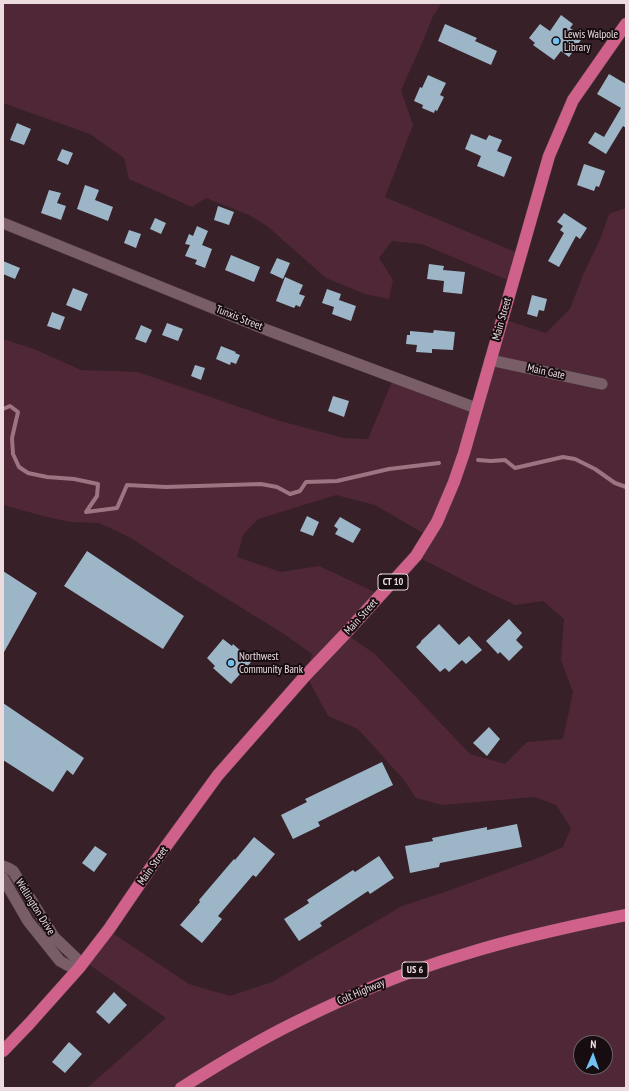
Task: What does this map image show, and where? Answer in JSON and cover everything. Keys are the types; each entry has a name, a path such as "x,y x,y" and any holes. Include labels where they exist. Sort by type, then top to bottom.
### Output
{"highway":[{"name":"Main Street","path":"3,1051 79,968 109,929 156,860 218,775 416,556 437,522 454,482 464,453 549,156 573,100 626,24"},
{"name":"Colt Highway","path":"181,1088 256,1043 296,1022 364,991 419,969 462,954 506,942 626,914"},
{"path":"189,1088 218,1066"}],"street":[{"name":"Tunxis Street","path":"3,223 267,330 476,408"},
{"name":"Main Gate","path":"490,360 602,384"},
{"name":"Wellington Drive","path":"3,866 13,871 54,937 76,958 79,968 69,966 60,961 28,921 3,878"}],"shaded area":[{"path":"3,3 442,3 433,16 401,90 413,125 385,197 520,254 512,282 422,244 392,241 379,258 393,280 389,299 365,294 326,278 267,226 249,215 206,198 192,207 129,179 124,158 90,134 3,103"},
{"path":"626,208 626,1088 87,1088 166,1018 84,961 108,930 189,984 230,996 272,982 402,906 538,858 563,847 571,828 556,805 535,797 442,805 416,798 404,780 358,729 328,716 306,675 312,654 284,634 131,538 99,523 70,522 3,505 3,339 34,349 81,370 138,372 280,421 344,438 368,439 394,377 476,408 502,319 546,333 570,309 583,275 601,237 609,214","holes":["336,495 375,505 428,536 416,556 515,605 543,601 564,619 561,660 573,692 563,739 527,742 505,764 470,754 375,654 346,634 381,595 319,566 281,572 237,557 243,535 258,519"]}],"building":[{"name":"Lewis Walpole Library","path":"561,15 573,24 570,28 583,37 569,57 561,51 554,60 533,45 535,43 529,38 540,24 550,31"},
{"path":"445,24 477,38 475,41 497,51 491,65 438,41"},
{"path":"609,74 626,84 626,128 623,126 606,154 588,143 595,132 604,137 621,108 597,94"},
{"path":"428,75 446,83 440,95 444,97 437,111 435,110 434,113 422,108 423,105 414,101 420,87 422,88"},
{"path":"17,123 31,129 24,145 10,140"},
{"path":"471,134 486,140 489,135 502,140 497,151 512,157 504,177 477,166 481,156 465,149"},
{"path":"62,149 73,153 68,165 57,160"},
{"path":"584,164 605,171 599,187 596,186 594,191 577,185"},
{"path":"85,185 99,190 95,200 113,207 108,221 77,209"},
{"path":"49,190 61,193 57,203 66,206 61,220 41,213"},
{"path":"218,206 234,212 229,225 214,220"},
{"path":"564,213 587,228 580,239 576,236 559,267 548,261 564,233 560,230 563,226 557,222"},
{"path":"155,218 166,223 161,234 150,229"},
{"path":"197,226 208,231 202,245 212,249 205,268 195,264 197,260 185,256 190,245 185,244 189,234 193,236"},
{"path":"129,230 141,234 136,248 124,243"},
{"path":"231,255 260,267 254,282 225,270"},
{"path":"277,258 290,263 283,279 270,273"},
{"path":"3,261 20,268 15,279 3,274"},
{"path":"429,264 444,266 443,270 465,272 462,294 443,292 444,281 427,279"},
{"path":"285,277 303,285 299,294 305,296 300,307 296,305 294,308 276,301"},
{"path":"73,288 88,294 81,311 66,305"},
{"path":"327,289 341,294 339,300 356,306 351,321 332,314 334,307 322,303"},
{"path":"532,295 547,299 544,311 539,310 537,317 527,314"},
{"path":"52,312 65,317 60,330 47,326"},
{"path":"167,323 183,329 178,341 162,335"},
{"path":"141,325 152,330 146,343 135,339"},
{"path":"434,330 455,332 453,350 432,349 432,353 416,352 417,345 406,344 407,335 410,335 410,331 433,333"},
{"path":"221,346 240,355 236,364 231,362 230,365 216,359"},
{"path":"195,365 205,368 201,380 191,376"},
{"path":"333,396 349,401 344,417 328,411"},
{"path":"307,516 319,522 313,536 300,531"},
{"path":"340,517 361,529 353,543 335,534 338,529 334,526"},
{"path":"87,551 184,616 163,649 64,586"},
{"path":"3,571 37,593 3,654"},
{"path":"509,619 522,633 516,640 523,647 509,661 500,652 498,654 486,641"},
{"path":"439,624 459,645 469,636 482,650 466,664 462,660 449,672 445,668 440,672 416,647"},
{"name":"Northwest Community Bank","path":"223,639 232,646 233,644 252,661 231,684 213,668 215,666 207,658"},
{"path":"3,703 84,758 73,775 67,770 53,792 3,760"},
{"path":"489,727 500,739 487,756 473,743"},
{"path":"382,762 393,785 318,822 320,826 293,839 281,815 307,802 305,799"},
{"path":"517,824 522,847 440,863 439,867 410,873 405,846 433,841 432,838 487,827 487,830"},
{"path":"254,837 275,854 256,877 253,875 218,916 222,919 202,943 180,925 200,902 199,900"},
{"path":"95,846 107,854 94,872 82,863"},
{"path":"379,856 394,878 370,894 368,891 320,923 322,926 299,941 284,919 309,903 307,900 353,870 355,872"},
{"path":"114,992 127,1005 109,1024 96,1012"},
{"path":"69,1042 82,1054 65,1073 52,1062"}],"waterway":[{"path":"3,409 10,406 18,412 12,438 13,454 19,467 28,473 47,477 74,479 98,484 97,496 86,512 117,508 127,485 166,487 261,484 277,487 290,494 300,491 306,482 337,481 389,469 439,463"},
{"path":"478,460 505,460 515,468 563,457 575,459 595,469 615,483 626,487"}],"place":[{"name":"Lewis Walpole Library","path":"556,41"},
{"name":"Northwest Community Bank","path":"231,663"}]}
